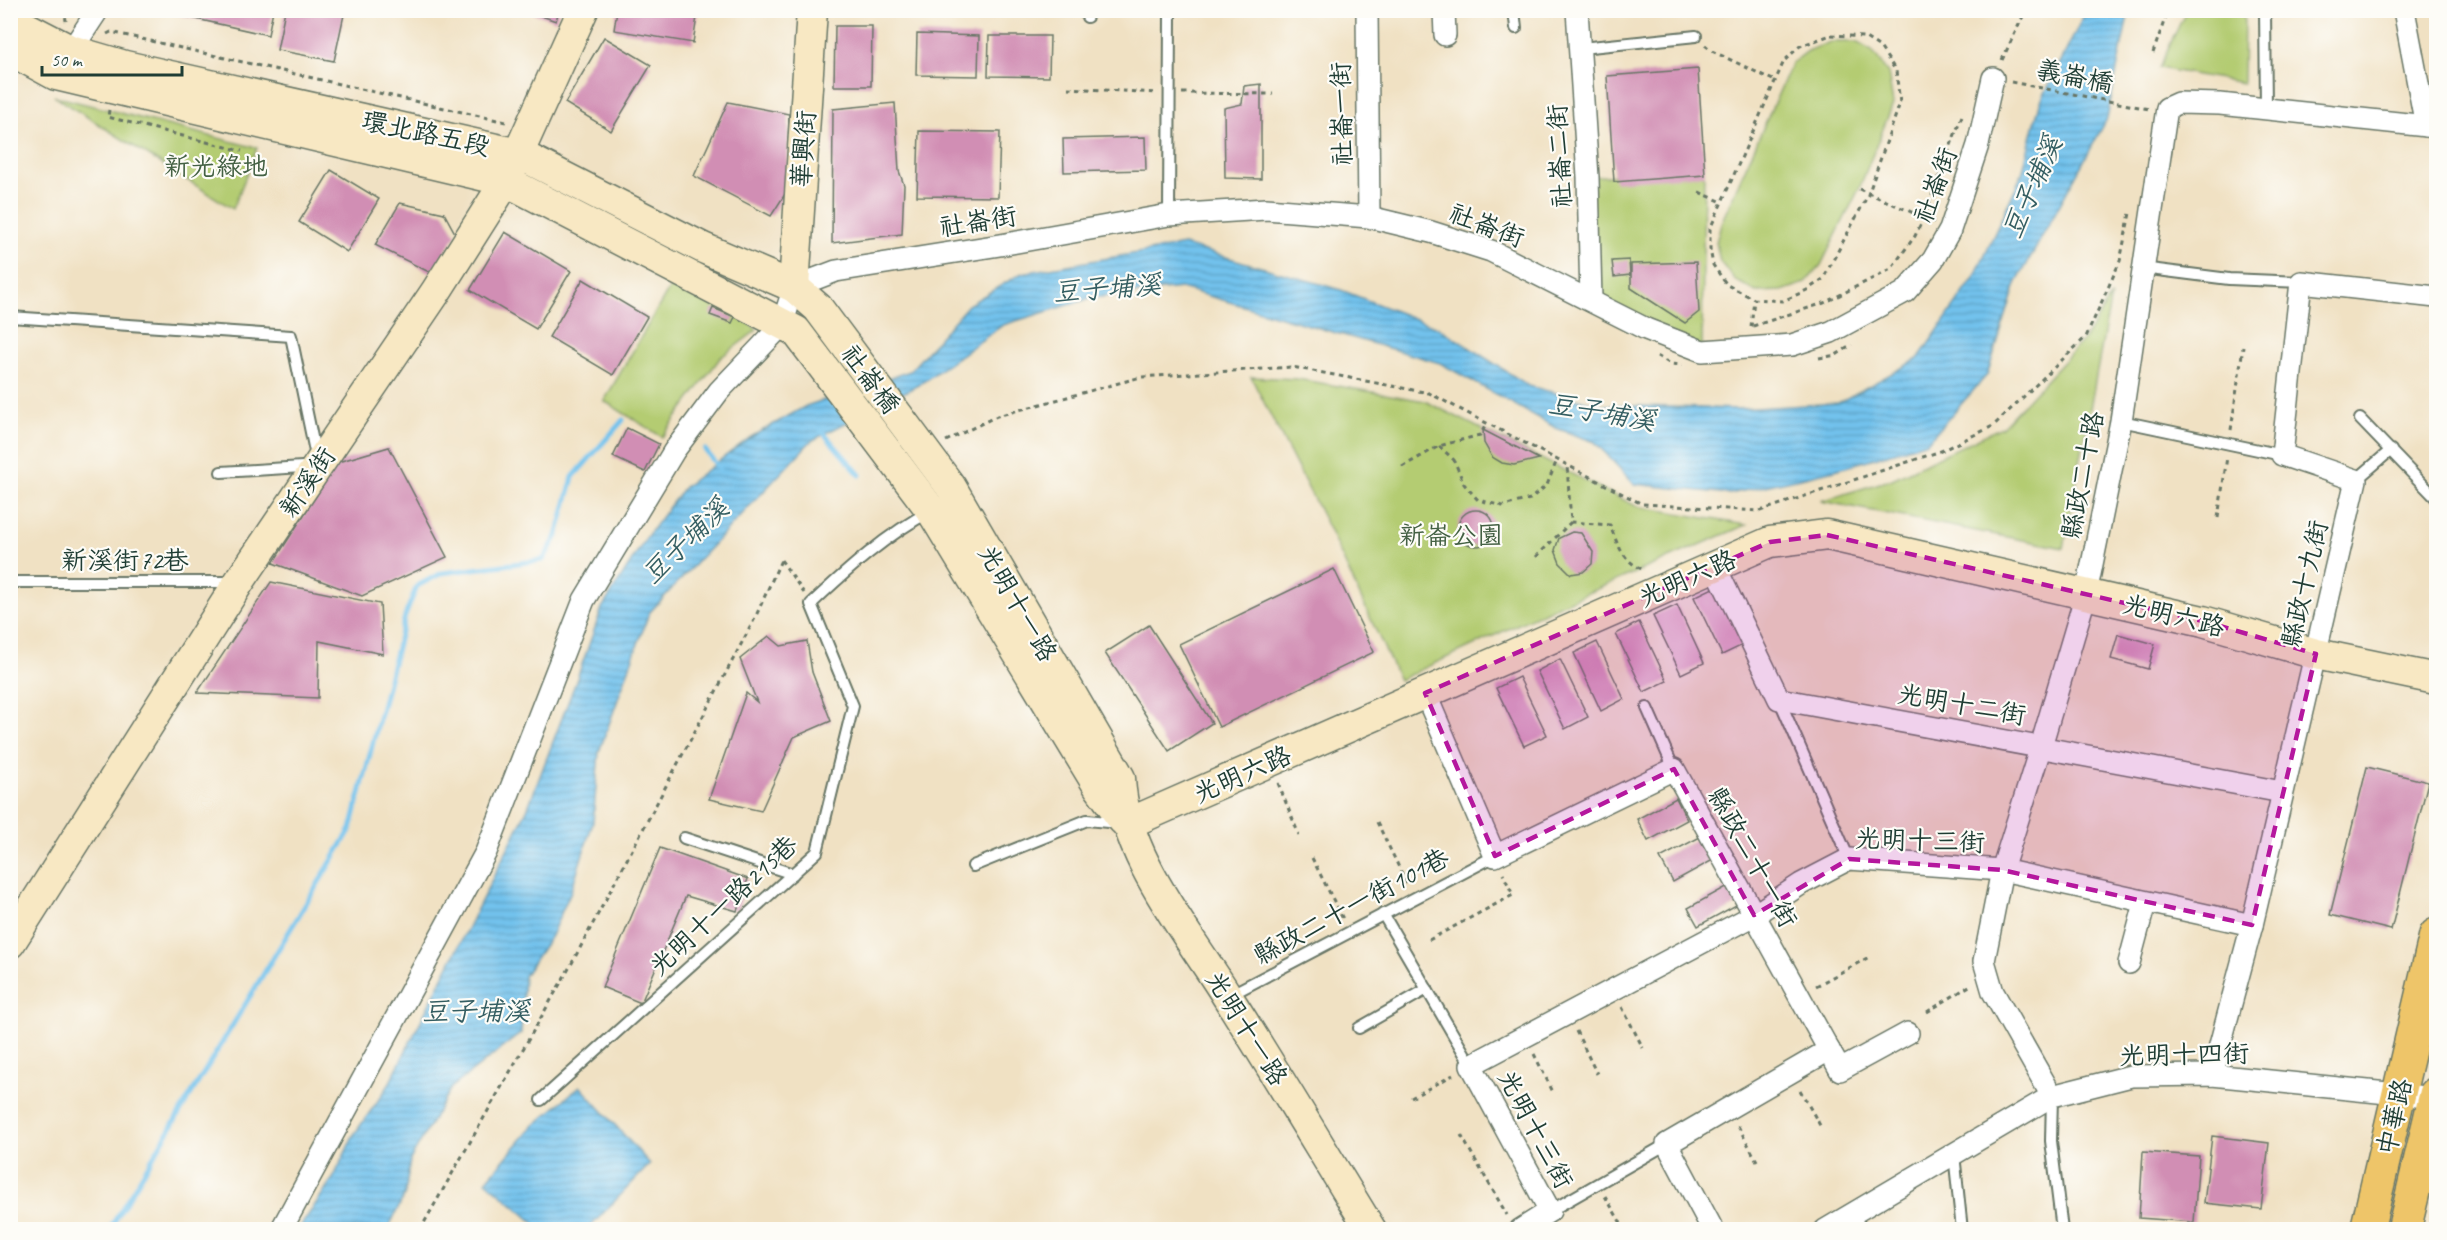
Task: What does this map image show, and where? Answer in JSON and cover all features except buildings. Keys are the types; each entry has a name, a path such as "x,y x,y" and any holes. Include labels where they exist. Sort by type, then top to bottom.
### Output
{"main road":[{"name":"中華路","path":"2367,1230 2436,935"},
{"name":"中華路","path":"2404,1230 2436,1097"}],"street":[{"path":"63,63 98,10"},
{"name":"新溪街","path":"10,943 239,582 435,293 506,181 583,10"},
{"name":"華興街","path":"794,288 812,10"},
{"name":"社崙一街","path":"1367,10 1369,217"},
{"path":"1444,10 1445,34"},
{"name":"社崙二街","path":"1577,10 1581,48 1591,300"},
{"path":"2404,10 2431,127"},
{"name":"環北路五段","path":"10,19 63,63 126,66 519,154 703,248 794,288 818,308"},
{"name":"環北路五段","path":"10,50 506,181 789,328"},
{"name":"社崙街","path":"794,288 836,271 1169,215 1266,208 1369,217 1431,232 1491,252 1646,329 1702,351 1751,337 1792,345 1832,332 1905,292 1933,260 1950,230 1978,145 1993,78"},
{"name":"縣政二十路","path":"2052,1096 1993,992 1984,961 2002,870 2086,594 2121,421 2167,108 2178,103 2266,108 2431,127"},
{"path":"2356,480 2282,455 2301,282 2436,297"},
{"path":"281,1230 486,852 584,600 674,450 719,391 789,328 794,288"},
{"name":"社崙橋","path":"818,308 934,447"},
{"name":"社崙橋","path":"789,328 900,468"},
{"name":"光明十一路","path":"934,447 951,488 1120,778 1120,799 1127,824 1153,880 1371,1230"},
{"name":"光明十一路","path":"900,468 931,510 1099,787 1127,824"},
{"name":"縣政十九街","path":"2212,1075 2252,925 2356,480"},
{"name":"光明六路","path":"1127,824 1714,564 1770,542 1827,536 2203,621 2316,654 2436,679"},
{"path":"1714,564 1779,699"},
{"path":"1425,693 1495,856 1674,769"},
{"name":"光明十二街","path":"1779,699 2282,792"},
{"name":"縣政二十一街","path":"1674,769 1840,1070 1908,1033"},
{"name":"光明十三街","path":"1515,1225 1550,1211 1471,1065 1754,915 1801,884 1849,859 2002,870 2252,925"},
{"path":"2129,963 2145,903"},
{"path":"1713,1230 1667,1144 1829,1050"},
{"name":"光明十四街","path":"1825,1230 1858,1222 1954,1154 2052,1096 2131,1076 2212,1075 2436,1097"}],"lane":[{"path":"1169,215 1170,10"},
{"path":"1514,10 1516,28"},
{"path":"2265,10 2266,108"},
{"path":"1581,48 1696,36"},
{"path":"2142,268 2229,279 2301,282"},
{"path":"10,317 291,336 318,466 220,472"},
{"path":"2360,419 2436,498"},
{"path":"2121,421 2282,455"},
{"path":"2356,480 2391,450"},
{"path":"811,604 844,573 914,520 931,510"},
{"name":"新溪街72巷","path":"10,582 239,582"},
{"name":"光明十一路215巷","path":"541,1100 817,852 853,706 811,604"},
{"path":"1779,699 1849,859"},
{"path":"1647,708 1674,769"},
{"name":"光明六路","path":"973,866 1087,820 1127,824"},
{"path":"684,838 793,874"},
{"name":"縣政二十一街101巷","path":"1227,996 1495,856"},
{"path":"1383,914 1471,1065"},
{"path":"1359,1028 1426,989"},
{"path":"2052,1096 2051,1141 2062,1230"},
{"path":"1550,1211 1667,1144"},
{"path":"1954,1154 1962,1230"}],"path":[{"path":"1993,78 2026,10"},
{"path":"2153,53 2168,10"},
{"path":"1831,34 1864,37 1880,47 1896,71 1900,104 1868,195 1823,279 1807,290 1783,301 1754,299 1727,285 1713,265 1710,229 1784,61 1800,46 1831,34"},
{"path":"1696,36 1712,51 1775,81"},
{"name":"義崙橋","path":"1993,78 2151,109"},
{"path":"111,103 108,117 242,151"},
{"path":"1754,299 1751,337 1891,269 1915,236 1924,218 1963,113"},
{"path":"1859,189 1950,230"},
{"path":"1698,192 1722,202"},
{"path":"934,447 997,416 1141,377 1292,366 1429,393 1642,504 1760,511 1941,451 1993,426 2086,337 2120,261 2130,210"},
{"path":"1814,360 1836,355 1855,344"},
{"path":"2218,518 2243,347"},
{"path":"1651,353 1671,364 1692,367"},
{"path":"1402,467 1439,446 1480,435 1487,423"},
{"path":"1439,446 1454,460 1464,484 1478,500 1503,506 1530,499 1547,484 1557,460"},
{"path":"1536,557 1571,522 1567,465"},
{"path":"1571,522 1610,525 1618,547 1629,564 1642,569"},
{"path":"420,1230 572,963 754,618 781,560 811,604"},
{"path":"1269,762 1299,835"},
{"path":"1377,822 1413,898"},
{"path":"1429,940 1513,895 1495,856"},
{"path":"1312,858 1349,931"},
{"path":"1798,995 1869,957"},
{"path":"1927,1012 1988,976"},
{"path":"1613,989 1643,1048"},
{"path":"1567,1014 1597,1074"},
{"name":"光明十三街","path":"1526,1036 1554,1094"},
{"path":"1411,1098 1471,1065"},
{"path":"1791,1073 1822,1129"},
{"path":"1729,1108 1757,1161"},
{"path":"1461,1135 1515,1225"},
{"path":"1598,1184 1625,1230"}],"highlighted area":[{"path":"1827,535 2203,621 2316,654 2252,925 2002,870 1849,859 1754,915 1674,769 1495,856 1425,693 1770,542"}],"green space":[{"path":"2186,11 2244,11 2243,83 2159,68"},
{"path":"1830,42 1856,42 1872,51 1888,73 1893,104 1859,189 1821,265 1805,283 1782,291 1756,292 1735,280 1720,262 1716,242 1721,223 1792,63 1808,51"},
{"name":"新光綠地","path":"54,96 257,148 233,209"},
{"path":"1704,171 1702,351 1591,300 1588,177"},
{"path":"670,287 736,313 757,330 720,358 662,437 604,401"},
{"path":"2111,296 2064,548 1821,501 1890,480 2002,427 2086,337"},
{"name":"新崙公園","path":"1251,377 1297,379 1425,401 1636,506 1746,525 1555,607 1399,680 1329,529"}],"water":[{"name":"豆子埔溪","path":"2086,11 2129,11 2107,119 2016,284 1987,375 1927,442 1835,470 1730,494 1634,484 1595,442 1556,428 1440,363 1181,288 1091,298 1003,325 920,384 811,441 649,613 599,752 593,822 571,891 551,936 524,976 521,1033 451,1088 410,1160 405,1194 388,1229 298,1230 334,1177 353,1136 387,1088 527,810 602,608 648,535 684,487 751,437 806,406 910,371 968,305 1022,273 1184,245 1341,290 1439,328 1529,386 1601,405 1739,409 1838,403 1918,359 1974,278 2022,174 2040,103"},
{"path":"580,1086 650,1164 588,1229 541,1229 486,1181 532,1127"}],"waterway":[{"path":"109,1230 351,829 405,616 417,586 442,573 543,560 557,536 573,477 623,420"},
{"path":"820,429 860,475"},
{"path":"705,450 719,468"}]}
